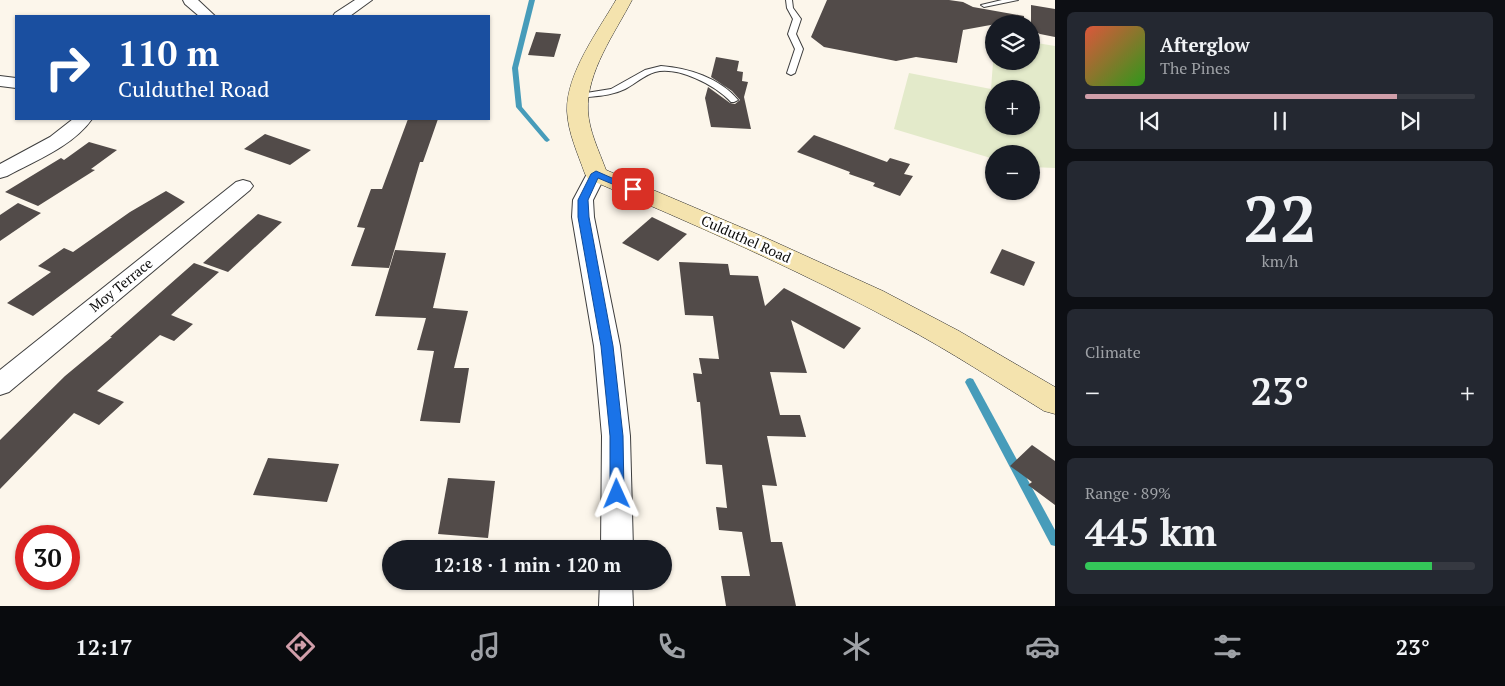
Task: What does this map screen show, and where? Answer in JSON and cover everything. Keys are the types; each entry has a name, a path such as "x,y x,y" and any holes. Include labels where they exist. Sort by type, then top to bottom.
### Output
{"main road":[{"path":"596,174 579,118 578,103 587,72 624,0"},
{"name":"Culduthel Road","path":"596,174 847,285 913,319 1055,402"}],"street":[{"path":"342,15 365,0"},
{"path":"190,1 207,15"},
{"path":"0,82 15,82"},
{"path":"0,172 53,141 82,120"},
{"path":"596,174 583,200 584,217 607,346 616,436 617,540"},
{"name":"Moy Terrace","path":"0,385 237,197"},
{"path":"616,590 616,606"}],"lane":[{"path":"789,0 790,8 797,19 792,34 799,49 791,73"},
{"path":"984,5 1015,0"},
{"path":"580,96 620,89 652,70 663,69 705,80 725,90 734,100"}],"green space":[{"path":"1040,44 1055,46 1055,168 1040,167 1040,145 985,145 985,156 894,129 909,73 985,88 985,135 1040,135 1040,80 992,80 992,70 1040,70"}],"building":[{"path":"827,0 949,0 963,2 973,7 1018,15 985,15 985,26 963,30 957,63 916,57 896,61 824,47 811,37"},
{"path":"1031,5 1055,9 1055,37 1040,34 1040,15 1031,15"},
{"path":"536,32 561,34 554,57 528,55"},
{"path":"716,57 739,61 737,71 743,72 742,81 748,82 744,97 751,129 711,127 705,98 708,87 730,103 735,104 740,100 732,91 711,77"},
{"path":"408,120 438,120 423,162 420,162 389,268 351,266 365,228 357,227 371,189 382,189"},
{"path":"265,134 311,150 290,165 244,149"},
{"path":"814,135 887,162 890,158 910,164 904,174 913,176 900,196 873,186 875,183 797,152"},
{"path":"89,142 117,150 91,169 95,170 38,206 5,192 61,158 64,160"},
{"path":"166,191 185,202 33,316 7,303 51,272 38,266 64,248 73,252 130,212"},
{"path":"18,203 41,213 0,241 0,215"},
{"path":"258,214 282,222 228,272 203,263"},
{"path":"652,217 687,234 658,261 622,243"},
{"path":"1002,249 1035,262 1024,286 990,273"},
{"path":"395,250 446,253 433,308 468,311 454,368 469,368 460,423 420,421 434,351 417,350 426,318 375,316"},
{"path":"679,262 728,264 730,275 758,276 765,306 784,288 861,328 844,349 791,320 807,373 770,372 780,415 800,415 806,437 767,436 777,486 762,485 771,542 782,542 796,606 726,606 721,576 750,576 742,532 719,530 716,507 727,508 722,465 706,464 700,402 697,402 693,373 702,374 699,358 719,359 713,316 685,315"},
{"path":"194,263 219,272 171,315 193,324 174,341 160,335 97,391 124,402 99,425 74,413 0,489 0,440 65,376 112,337 110,337"},
{"path":"1032,445 1055,461 1055,505 1028,485 1032,482 1010,466"},
{"path":"268,458 339,464 327,502 253,495"},
{"path":"448,478 495,481 488,538 438,534"}],"waterway":[{"path":"532,0 515,68 519,107 547,140"},
{"path":"970,382 1055,541"}],"route":[{"path":"617,494 616,436 607,346 584,217 583,200 596,174 633,189"}]}
